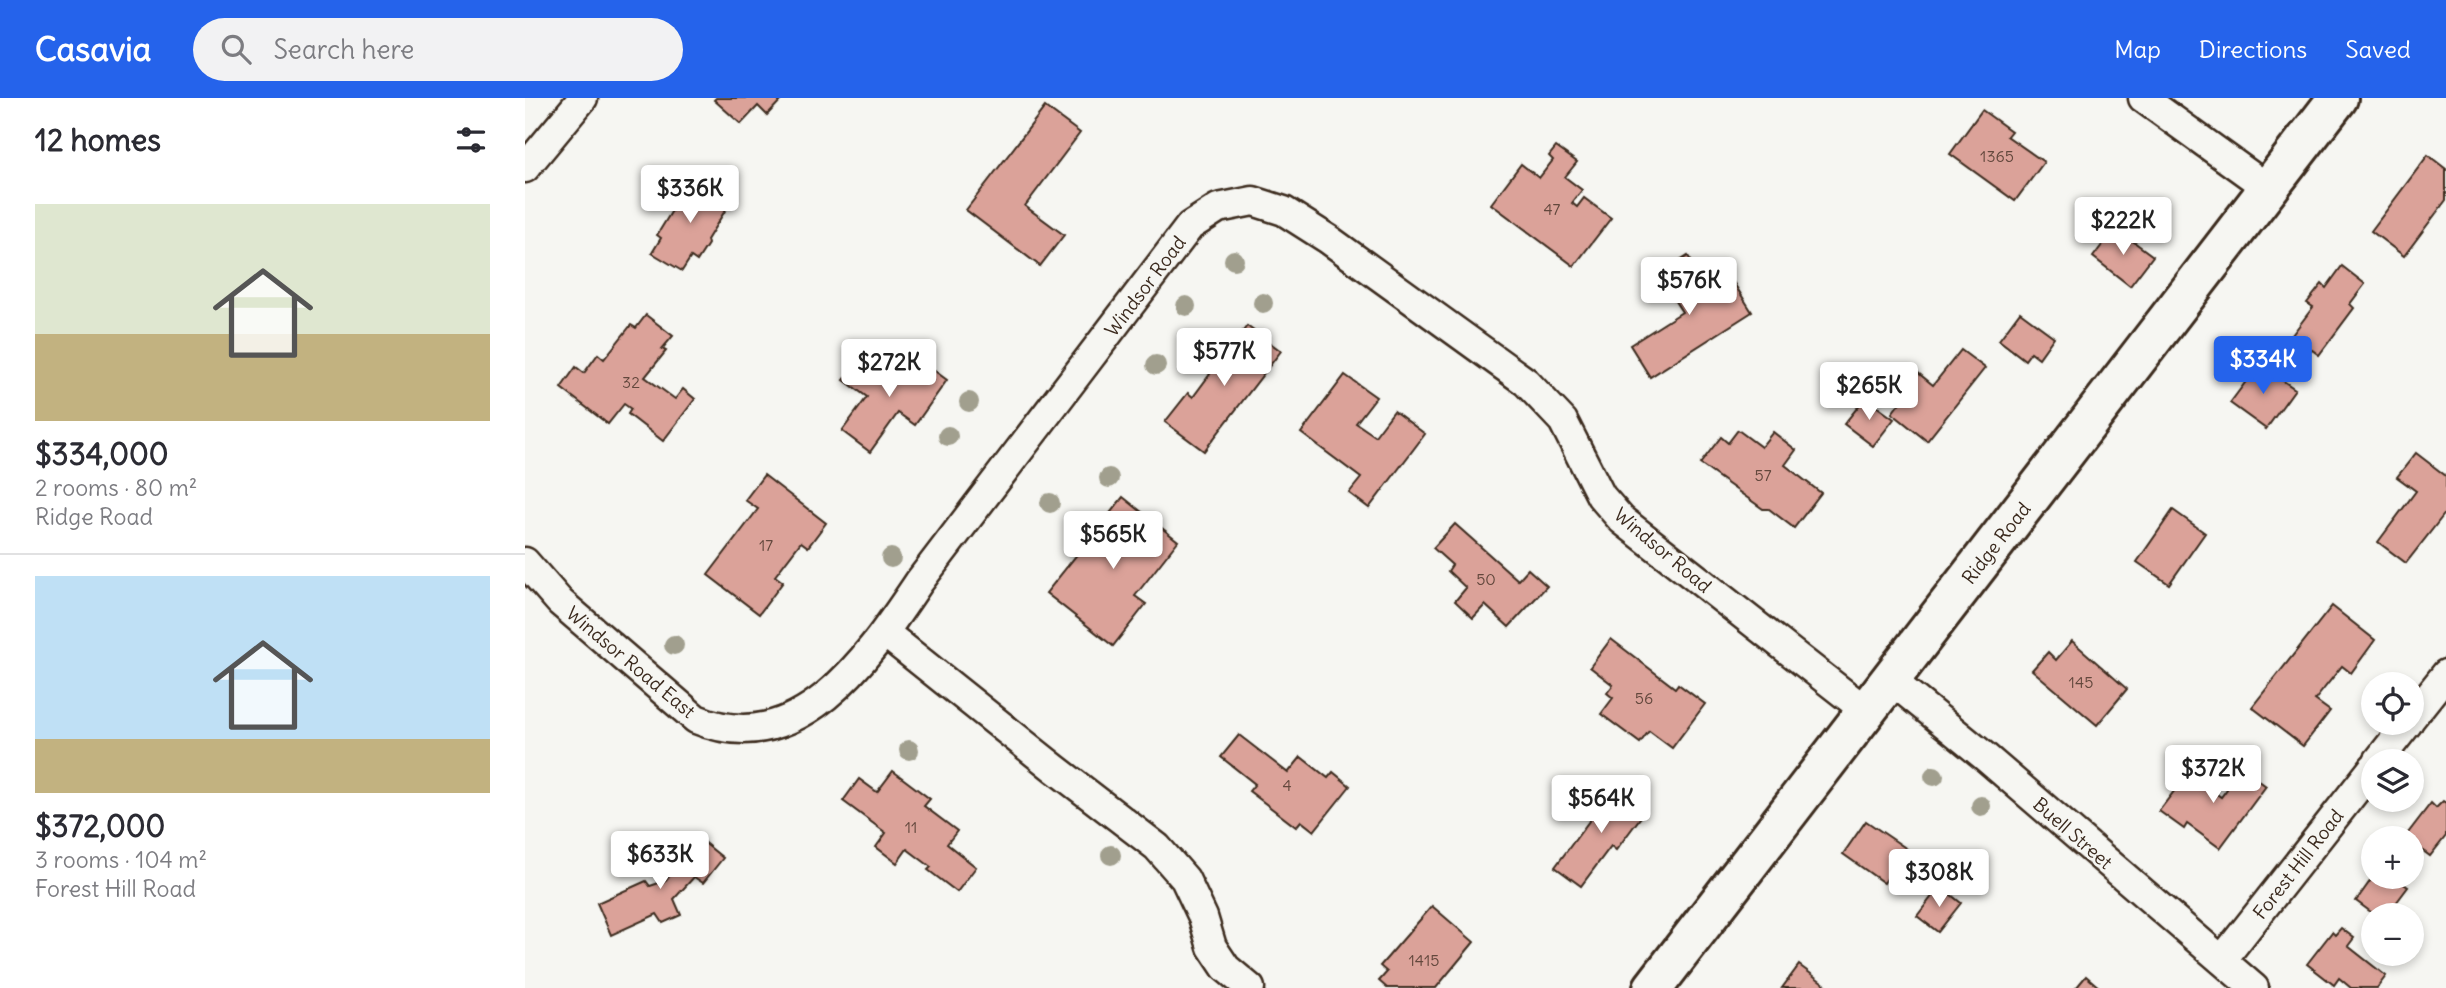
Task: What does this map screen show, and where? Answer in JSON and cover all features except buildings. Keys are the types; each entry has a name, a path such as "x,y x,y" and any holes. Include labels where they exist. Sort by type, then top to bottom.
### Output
{"main road":[{"name":"Ridge Road","path":"1653,988 2338,98"}],"street":[{"path":"525,167 583,98"},
{"path":"2143,98 2269,189"},
{"name":"Windsor Road","path":"885,633 919,582 1190,226 1218,208 1253,201 1284,211 1328,239 1526,382 1563,421 1601,496 1622,520 1866,712"},
{"name":"Windsor Road East","path":"525,562 561,602 696,719 713,726 764,728 797,717 826,698 885,633"},
{"path":"885,633 1053,768 1157,846 1185,879 1203,917 1212,947 1226,968 1250,988"},
{"path":"2424,702 2446,674"},
{"name":"Buell Street","path":"1891,680 1983,755 2254,988"},
{"path":"2387,749 2399,735"},
{"name":"Forest Hill Road","path":"2222,960 2361,783"}]}
